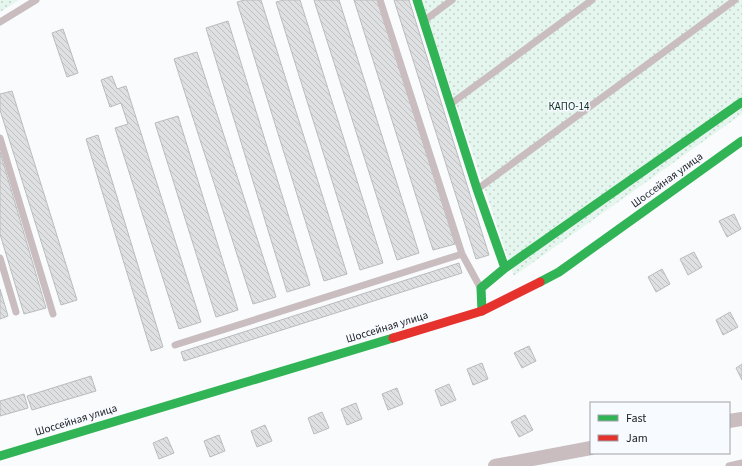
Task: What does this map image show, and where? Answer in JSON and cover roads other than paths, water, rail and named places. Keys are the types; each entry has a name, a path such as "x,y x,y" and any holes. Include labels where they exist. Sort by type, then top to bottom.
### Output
{"street":[{"path":"417,0 477,189 505,268"},
{"path":"482,311 480,288 505,268 742,102"},
{"name":"Шоссейная улица","path":"0,456 482,311 559,272 742,141"},
{"path":"730,421 742,419"},
{"path":"495,466 590,448"}],"lane":[{"path":"0,22 36,0"},
{"path":"380,0 462,254 480,288"},
{"path":"424,21 452,0"},
{"path":"450,105 592,0"},
{"path":"477,189 735,0"},
{"path":"0,138 53,314"},
{"path":"175,344 462,254"},
{"path":"0,258 16,312"},
{"path":"729,466 742,463"}],"park label":[{"name":"КАПО-14","path":"569,106"}]}
